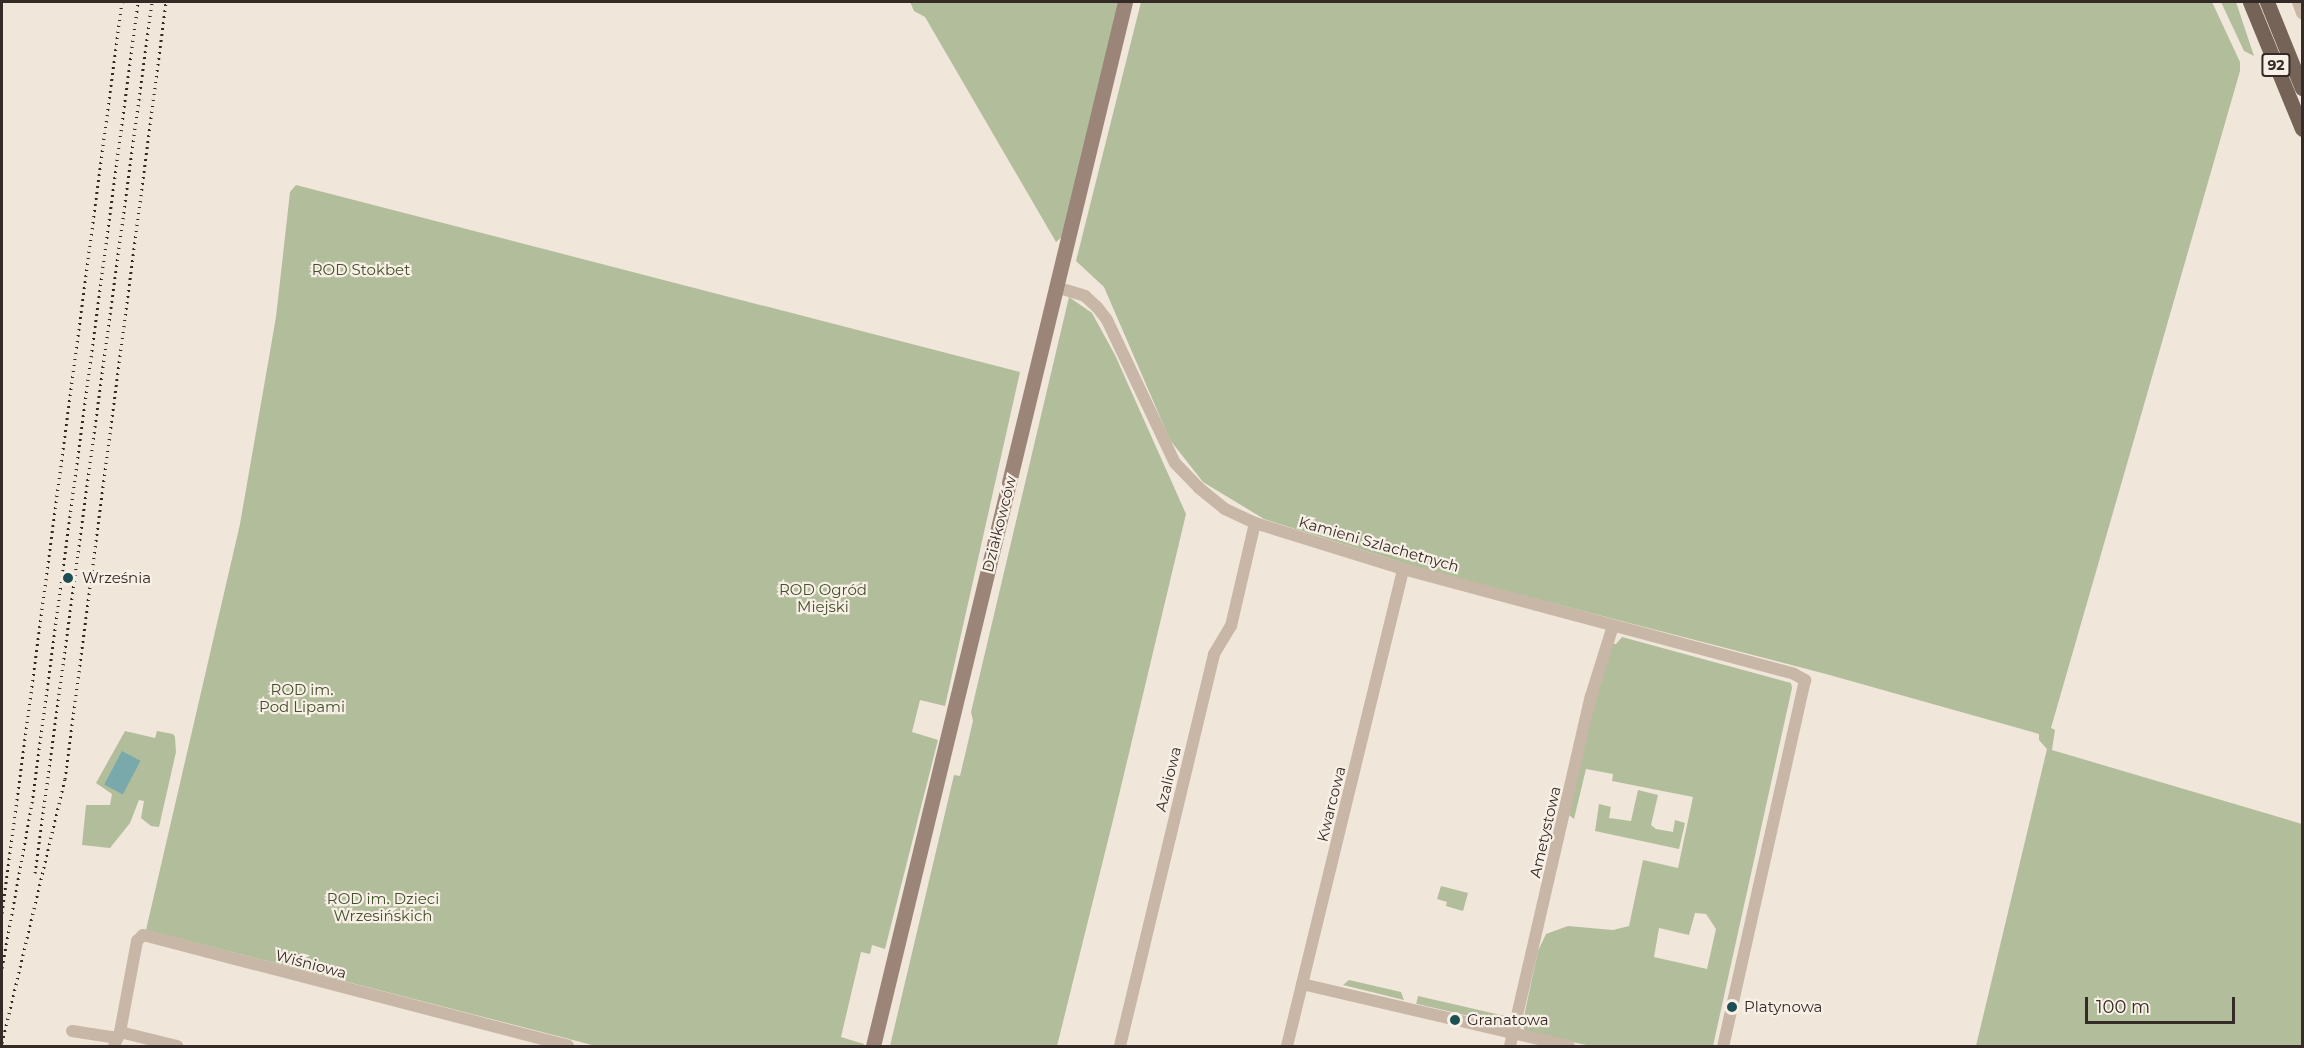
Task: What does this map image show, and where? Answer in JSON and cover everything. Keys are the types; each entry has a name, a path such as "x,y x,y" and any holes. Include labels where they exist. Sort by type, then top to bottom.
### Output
{"main road":[{"name":"92","path":"2250,2 2302,129"},
{"name":"92","path":"2267,2 2302,88"}],"street":[{"name":"Działkowców","path":"873,1047 1125,2"},
{"path":"2298,2 2302,13"},
{"name":"Kamieni Szlachetnych","path":"1056,287 1085,296 1107,320 1175,463 1199,488 1225,509 1256,523 1403,568 1794,674 1805,680 1723,1047"},
{"name":"Azaliowa","path":"1120,1047 1214,654 1231,626 1256,523"},
{"name":"Kwarcowa","path":"1287,1047 1403,568"},
{"name":"Ametystowa","path":"1512,1041 1591,696 1613,626"},
{"name":"Wiśniowa","path":"117,1039 137,941 143,935 568,1047"},
{"path":"1302,984 1512,1041 1569,1047"},
{"path":"72,1031 177,1047"}],"green space":[{"path":"910,2 1119,2 1064,235 1056,242 925,17 914,11"},
{"path":"1141,2 2212,2 2240,62 2240,71 2051,728 2055,730 2052,750 2302,824 2302,1046 1976,1046 2047,749 2039,740 2039,734 1826,674 1432,572 1264,519 1203,482 1170,440 1104,287 1076,261"},
{"path":"2221,2 2236,2 2254,56 2244,51"},
{"path":"296,185 1020,372 945,706 920,700 912,732 938,740 885,949 872,945 870,954 861,952 841,1037 864,1044 863,1046 596,1046 146,930 240,524 276,317 290,192"},
{"path":"1069,297 1092,313 1115,355 1186,514 1114,816 1057,1046 890,1046 954,775 960,776 973,721 971,712"},
{"path":"1622,637 1791,683 1792,688 1713,1046 1591,1046 1529,1033 1524,1029 1523,1021 1538,951 1546,934 1568,926 1613,930 1629,926 1643,860 1678,868 1693,797 1612,781 1613,774 1586,769 1574,819 1569,815 1582,752 1611,643 1616,644","holes":["1695,913 1706,914 1716,929 1707,969 1654,957 1659,928 1689,935"]},
{"path":"125,731 155,738 157,731 173,734 175,737 176,752 159,827 151,826 141,818 144,801 139,800 130,823 110,848 82,845 86,805 110,805 112,794 96,783"},
{"path":"1638,790 1658,795 1651,825 1656,829 1673,832 1675,820 1685,823 1679,849 1595,831 1599,804 1611,807 1609,818 1631,821"},
{"path":"1441,886 1468,893 1463,911 1446,906 1447,902 1437,899"},
{"path":"1349,980 1401,992 1404,1000 1343,985"},
{"path":"1418,996 1512,1018 1510,1025 1416,1004"}],"water":[{"path":"122,751 141,761 123,794 104,785"}],"railway":[{"path":"2,913 122,2"},
{"path":"2,968 32,803 138,2"},
{"path":"35,873 152,2"},
{"path":"2,1043 65,779 166,2"}],"place":[{"name":"Września","path":"68,578"},
{"name":"Platynowa","path":"1732,1007"},
{"name":"Granatowa","path":"1455,1020"}],"park label":[{"name":"ROD Stokbet","path":"361,270"},
{"name":"ROD Ogród Miejski","path":"823,598"},
{"name":"ROD im. Pod Lipami","path":"302,698"},
{"name":"ROD im. Dzieci Wrzesińskich","path":"383,906"}]}
